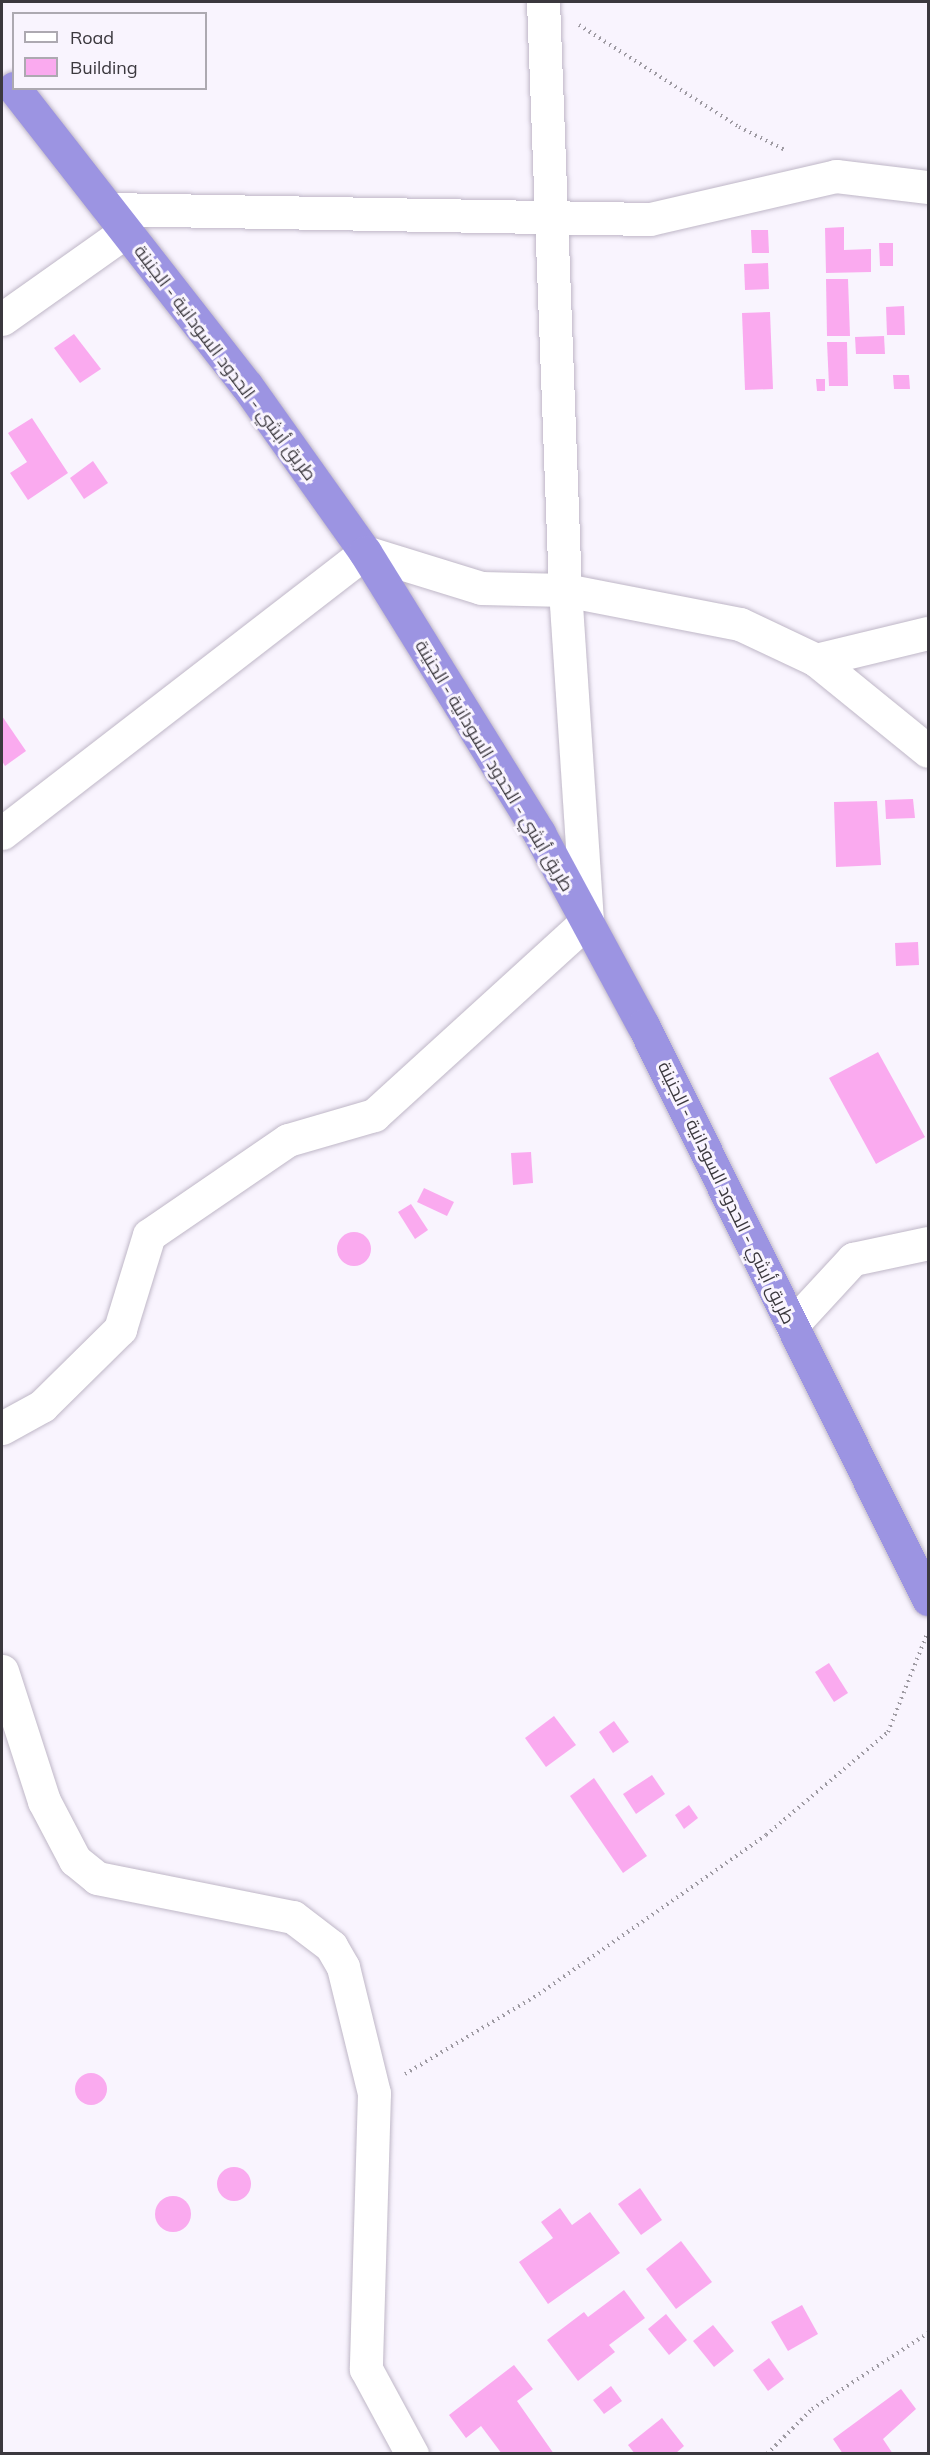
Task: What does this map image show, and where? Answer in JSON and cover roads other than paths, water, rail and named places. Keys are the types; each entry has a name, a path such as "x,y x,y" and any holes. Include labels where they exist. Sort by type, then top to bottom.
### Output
{"highway":[{"name":"طريق أبشي - الحدود السودانية - الجنينة","path":"2,73 12,86"},
{"name":"طريق أبشي - الحدود السودانية - الجنينة","path":"16,90 247,386 365,552 539,833 643,1025 928,1599"}],"street":[{"path":"2,1428 42,1406 120,1329 149,1235 288,1140 374,1116 587,921 565,590 548,216 543,2"},
{"path":"2,319 117,221 548,216 650,219 836,176 928,187"},
{"path":"2,833 365,552 481,588 565,590 740,624 816,660 928,751"},
{"path":"816,660 928,633"},
{"path":"792,1325 853,1259 928,1243"},
{"path":"2,1671 44,1800 75,1860 97,1878 293,1917 314,1929 331,1946 343,1967 374,2093 366,2369 412,2454"}]}
